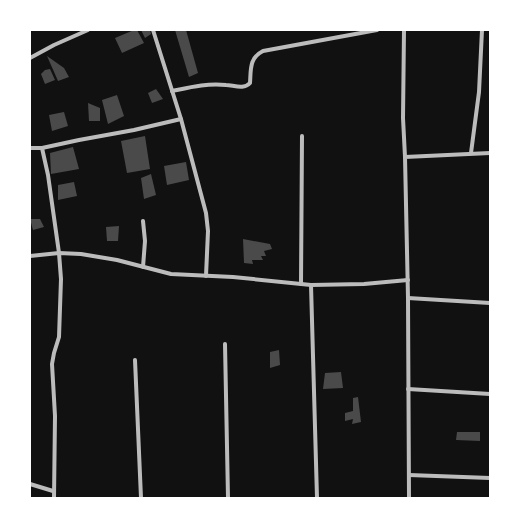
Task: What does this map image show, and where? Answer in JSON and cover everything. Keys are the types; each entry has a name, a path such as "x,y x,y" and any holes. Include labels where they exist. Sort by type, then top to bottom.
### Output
{"street":[{"path":"30,58 54,45 88,30"},
{"path":"154,30 181,119 206,213 208,231 206,276"},
{"path":"172,91 212,83 244,87 250,83 252,61 255,54 263,51 377,30"},
{"path":"404,30 403,118 408,280 409,498"},
{"path":"472,153 479,92 482,30"},
{"path":"30,148 42,148 181,119"},
{"path":"301,284 302,136"},
{"path":"42,148 48,175 59,253 61,279 59,337 52,364 55,416 54,498"},
{"path":"405,157 490,152"},
{"path":"143,221 145,241 143,267"},
{"path":"30,256 59,253 100,256 171,274 311,285 364,284 408,280"},
{"path":"311,285 317,498"},
{"path":"408,298 490,303"},
{"path":"225,344 228,498"},
{"path":"135,360 141,498"},
{"path":"408,389 490,394"},
{"path":"409,475 490,478"},
{"path":"30,484 53,491"}],"building":[{"path":"137,30 144,43 122,53 115,38"},
{"path":"141,30 150,30 151,34 145,38"},
{"path":"175,30 186,30 198,73 189,77"},
{"path":"47,56 64,68 69,77 58,81"},
{"path":"50,69 55,80 45,84 41,74 45,70"},
{"path":"156,89 163,99 152,103 148,93"},
{"path":"117,95 124,116 108,124 102,100"},
{"path":"88,103 100,108 100,121 89,121"},
{"path":"64,112 68,126 52,131 49,115"},
{"path":"145,136 150,169 127,173 121,141"},
{"path":"73,147 79,169 51,174 50,153"},
{"path":"186,162 189,180 167,185 164,166"},
{"path":"151,174 156,195 144,199 141,178"},
{"path":"74,182 77,196 58,200 58,185"},
{"path":"30,219 40,219 44,227 33,230"},
{"path":"119,226 118,241 107,241 106,227"},
{"path":"243,239 270,244 272,249 264,251 266,256 261,256 263,260 252,260 253,264 244,263"},
{"path":"279,350 280,365 270,368 270,352"},
{"path":"341,372 343,388 323,389 325,373"},
{"path":"358,397 361,422 352,424 353,419 345,421 345,413 353,411 353,398"},
{"path":"457,432 480,432 480,441 456,440"}]}
